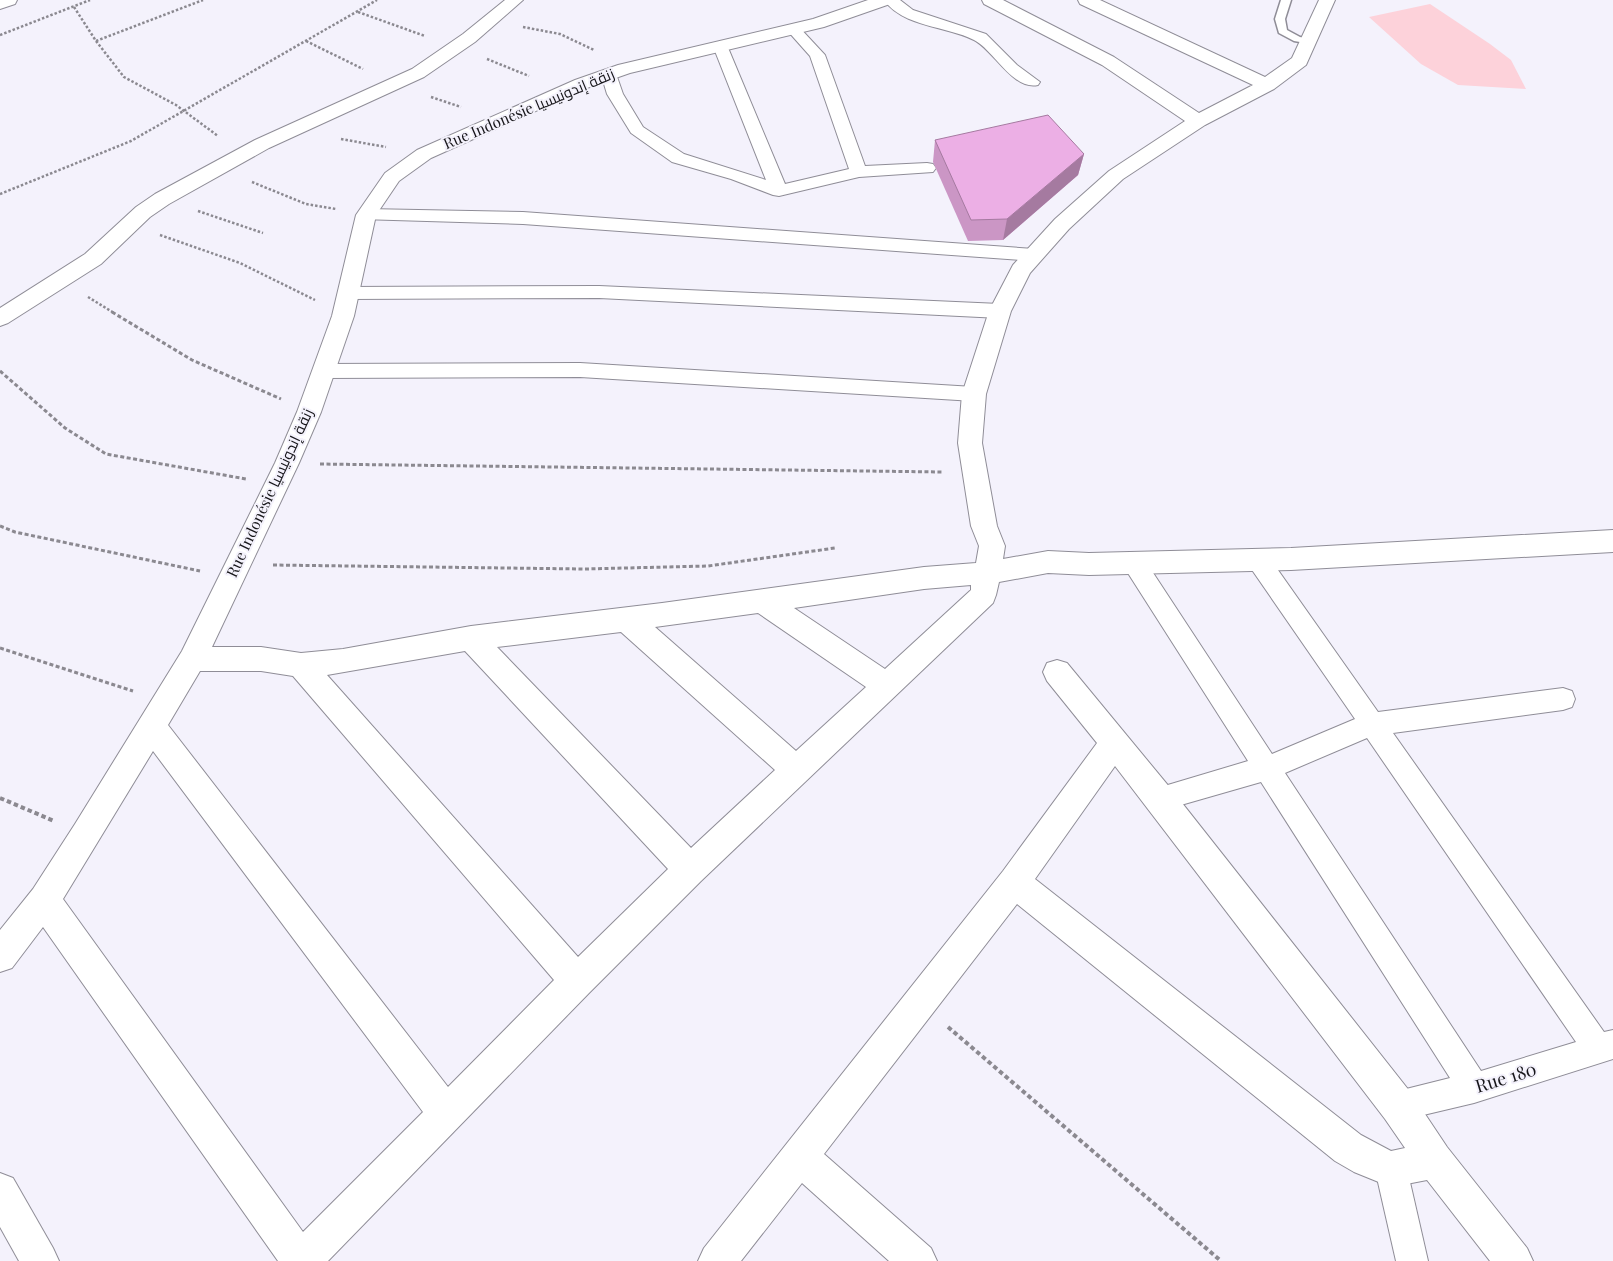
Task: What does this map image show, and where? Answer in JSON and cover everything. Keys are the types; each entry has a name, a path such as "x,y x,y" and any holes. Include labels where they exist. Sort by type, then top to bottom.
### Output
{"street":[{"path":"0,4 10,0"},
{"path":"0,318 62,281 93,259 128,225 162,199 238,156 303,124 376,94 418,73 469,38 516,0"},
{"name":"Rue Indonésie زنقة إندونيسيا","path":"0,956 44,900 160,715 192,659 310,412 343,316 366,216 392,177 424,154 498,119 616,72 793,29 846,14 884,0"},
{"path":"891,0 908,13 981,37 1012,68 1032,82"},
{"path":"990,0 1108,61 1198,121"},
{"path":"1086,0 1268,85"},
{"path":"44,900 301,1261 577,981 690,870 983,595 992,546 984,526 970,443 974,394 1000,311 1021,270 1068,218 1116,175 1198,121 1268,85 1300,61 1327,0"},
{"path":"793,29 817,55 859,172"},
{"path":"721,46 779,191"},
{"path":"616,72 615,94 637,130 678,158 737,175 779,191 859,172 927,168"},
{"path":"366,216 522,218 1034,255"},
{"path":"348,293 599,292 1000,311"},
{"path":"324,371 580,370 974,394"},
{"path":"192,659 261,659 301,665 342,661 471,638 762,601 924,578 987,573 1048,562 1089,564 1258,560 1613,541"},
{"path":"1258,560 1372,724 1606,1047"},
{"path":"1134,563 1474,1088"},
{"path":"762,601 886,684"},
{"path":"626,619 796,770"},
{"path":"471,638 690,870"},
{"path":"301,665 577,981"},
{"path":"1057,672 1160,800 1398,1106 1434,1160 1514,1261"},
{"path":"1160,800 1266,768 1372,724 1563,699"},
{"path":"160,715 446,1113"},
{"path":"717,1261 1014,882 1114,744"},
{"path":"1014,882 1348,1148 1367,1159 1391,1169 1434,1160"},
{"name":"Rue 180","path":"1398,1106 1474,1088 1606,1047"},
{"path":"799,1156 918,1261"},
{"path":"1391,1169 1412,1261"},
{"path":"0,1191 40,1261"}],"lane":[{"path":"1286,0 1280,19 1282,31 1289,36 1309,42"}],"path":[{"path":"0,34 90,0"},
{"path":"96,41 203,0"},
{"path":"0,194 131,141 185,112 377,0"},
{"path":"74,7 96,41 124,77 185,112 214,132 238,156"},
{"path":"496,16 514,26 558,32 582,42 616,72"},
{"path":"303,124 336,138 424,154"},
{"path":"216,168 306,204 366,216"},
{"path":"162,199 263,233"},
{"path":"128,225 207,250 295,288 343,316"},
{"path":"62,281 192,360 310,412"},
{"path":"0,371 65,428 106,454 276,485"},
{"path":"287,463 926,472 976,471"},
{"path":"0,526 15,532 233,571 584,569 708,566 835,548"},
{"path":"0,648 160,715"},
{"path":"0,798 86,835"},
{"path":"919,1002 1221,1261"}],"shaded area":[{"path":"1430,4 1511,60 1526,89 1458,85 1421,64 1369,17"}],"building":[{"path":"1048,115 1084,154 1007,219 971,220 935,140"}]}
